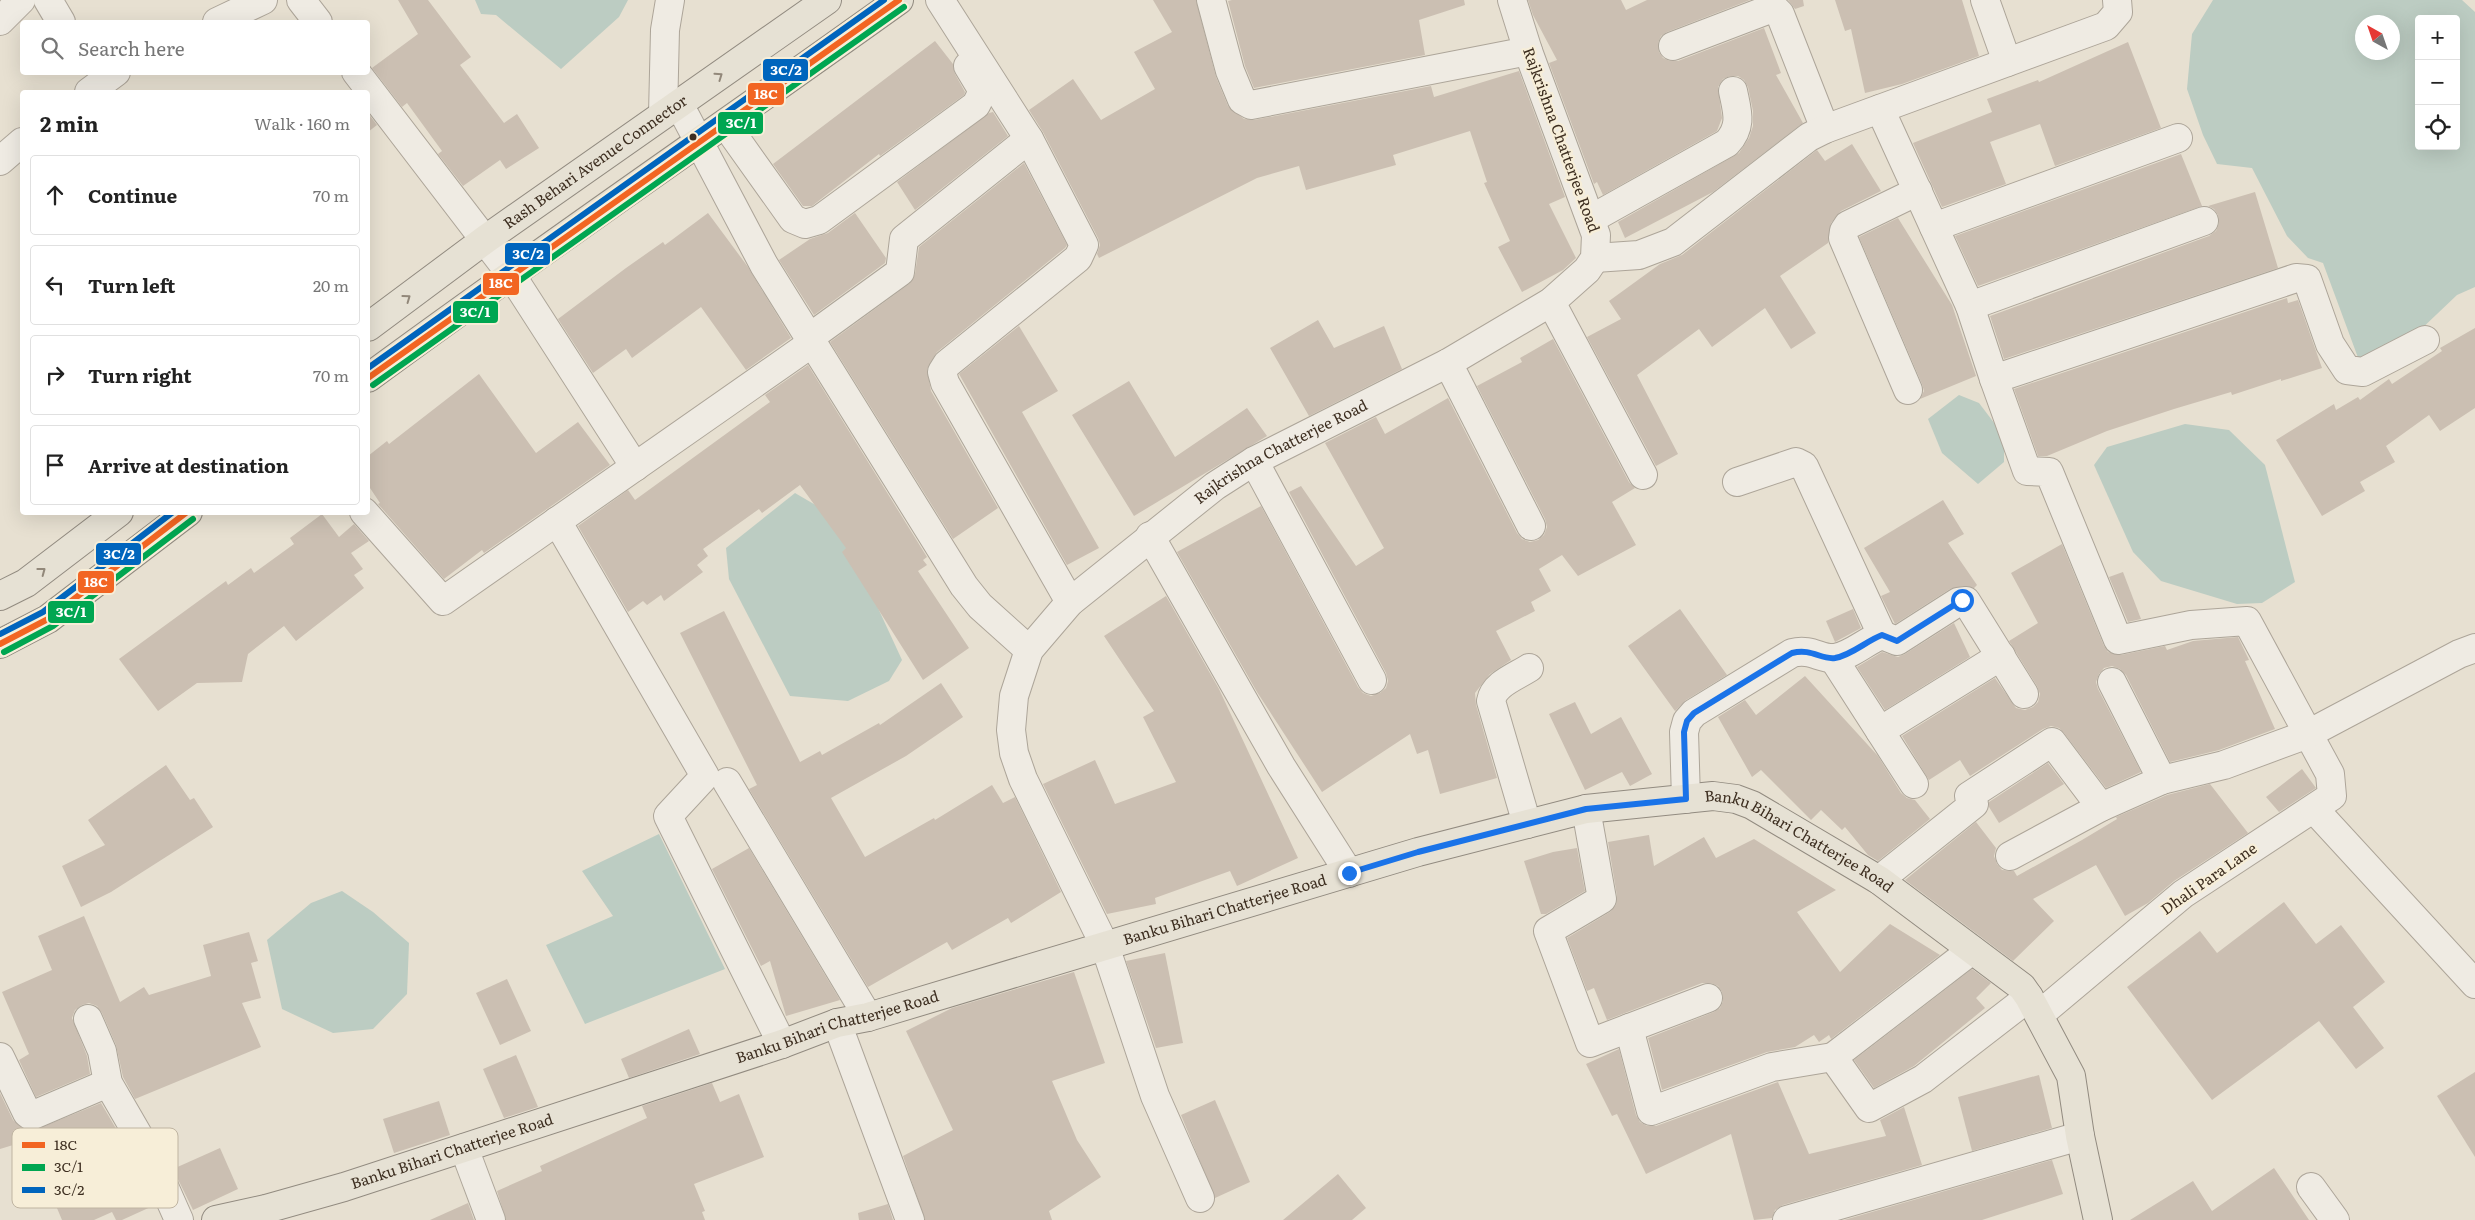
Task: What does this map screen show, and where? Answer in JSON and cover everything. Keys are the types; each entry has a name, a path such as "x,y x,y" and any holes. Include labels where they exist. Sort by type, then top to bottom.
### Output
{"main road":[{"name":"Rash Behari Avenue Connector","path":"370,325 486,239 826,0"},
{"path":"370,377 510,273 726,125 899,0"},
{"path":"0,596 26,583 115,515"},
{"path":"0,644 48,619 184,515"},
{"name":"Banku Bihari Chatterjee Road","path":"216,1220 266,1210 464,1148 782,1044 837,1023 868,1017 1349,873 1586,809 1713,796 1736,799 1752,806 1879,880 2022,987 2035,1005 2071,1076 2080,1136 2098,1220"}],"street":[{"path":"0,21 21,0"},
{"path":"48,0 59,20"},
{"path":"221,20 264,0"},
{"path":"301,0 316,20"},
{"path":"670,0 666,30 671,109 700,143 764,265 964,586 980,606 1029,650"},
{"path":"726,125 793,219 806,224 819,220 976,105 983,91 977,79 919,0"},
{"path":"940,0 1029,139 1084,245 1078,258 947,364 942,372 945,383 1070,602"},
{"path":"1211,0 1230,71 1242,100 1251,105 1528,51"},
{"name":"Rajkrishna Chatterjee Road","path":"1200,1198 1154,1096 1105,946 1023,780 1014,754 1011,730 1014,696 1029,650 1070,602 1150,536 1215,486 1254,462 1448,363 1551,302 1587,270 1595,258 1596,235 1528,51 1512,0"},
{"path":"1986,0 2007,62"},
{"path":"1595,258 1639,255 1673,242 1809,138 1825,129 2106,26 2118,12 2117,0"},
{"path":"1673,46 1770,9 1776,10 1825,129"},
{"path":"358,75 486,239 510,273 635,467"},
{"path":"1591,219 1727,143 1738,127 1739,120 1733,91"},
{"path":"1880,109 1970,306 2027,471 2049,472 2118,640 2190,625 2247,621 2308,734"},
{"path":"1934,227 2178,138"},
{"path":"367,515 443,601 635,467 810,341 900,272 904,239 1029,139"},
{"path":"0,160 20,144"},
{"path":"1908,390 1843,238 1844,231 1848,225 1918,191"},
{"path":"1970,306 2204,221"},
{"path":"1994,379 2296,278 2307,279 2330,344 2347,370 2363,372 2425,340"},
{"path":"1551,302 1643,475"},
{"path":"1448,363 1531,526"},
{"path":"1254,462 1372,680"},
{"path":"1737,482 1796,462 1804,466 1882,635 1894,641 1901,640 1958,602 1966,601 2024,694"},
{"path":"557,522 705,776 668,816 782,1044"},
{"path":"1150,536 1281,766 1349,873"},
{"path":"1686,799 1684,732 1687,721 1694,713 1792,653 1810,651 1832,658 1842,656 1882,635"},
{"path":"2010,856 2101,807 2162,780 2224,765 2308,734 2459,654 2475,648"},
{"path":"1880,731 2000,656"},
{"path":"1832,658 1914,784"},
{"path":"1527,824 1491,701 1492,694 1498,687 1529,668"},
{"path":"2112,682 2162,780"},
{"name":"Dhali Para Lane","path":"1833,1057 1869,1108 1923,1079 2035,1005 2183,894 2332,796 2330,774 2308,734"},
{"path":"1879,880 1974,804 1969,796 2052,742 2101,807"},
{"path":"727,782 868,1017"},
{"path":"2314,808 2475,984"},
{"path":"1586,809 1602,899 1548,931 1590,1043 1708,998"},
{"path":"1629,1028 1651,1111 1772,1068 1833,1057 1972,950"},
{"path":"88,1020 102,1051 108,1083 134,1128"},
{"path":"837,1023 910,1220"},
{"path":"0,1057 27,1113 31,1116 108,1083"},
{"path":"1787,1220 2080,1136"},
{"path":"464,1148 491,1220"},
{"path":"2311,1187 2335,1220"},
{"path":"174,1208 179,1220"}],"shaded area":[{"path":"475,0 628,0 619,17 561,69 496,15 481,14"},
{"path":"2213,0 2462,0 2475,12 2475,287 2457,295 2396,353 2360,363 2323,263 2308,258 2287,236 2252,168 2217,164 2203,135 2187,89 2192,34"},
{"path":"1959,395 1979,403 2004,436 2004,462 1978,484 1942,453 1928,419"},
{"path":"2185,424 2229,430 2265,465 2295,582 2262,603 2237,604 2161,581 2133,552 2094,465 2107,447"},
{"path":"795,493 836,517 902,660 889,681 848,701 790,696 729,579 726,548"},
{"path":"659,834 725,969 585,1024 546,945 613,916 582,871"},
{"path":"342,891 373,912 409,943 407,994 373,1029 333,1033 282,1009 267,940 311,903"}],"building":[{"path":"398,0 428,0 471,57 460,65 504,123 517,114 539,148 506,169 500,160 463,186 438,154 442,151 407,103 402,107 372,68 418,34"},
{"path":"1153,0 1196,0 1216,77 1228,106 1244,119 1254,120 1431,86 1434,97 1519,71 1565,197 1549,204 1576,258 1563,270 1522,292 1498,247 1510,241 1484,183 1487,182 1470,131 1393,155 1396,165 1306,190 1299,166 1257,178 1099,258 1097,254 1100,245 1098,238 1043,132 1029,110 1073,79 1101,120 1155,89 1134,52 1172,32"},
{"path":"1464,0 1465,5 1419,20 1425,55 1254,88 1245,66 1228,1"},
{"path":"1528,0 1621,0 1626,10 1647,0 1750,0 1667,32 1661,36 1658,43 1659,52 1663,58 1670,61 1678,61 1764,28 1781,73 1776,75 1803,123 1713,192 1625,238 1618,222 1739,153 1749,138 1753,126 1753,111 1748,87 1744,80 1738,76 1730,76 1723,79 1718,87 1722,118 1717,131 1603,195 1597,182 1594,184 1549,63 1557,60 1533,15"},
{"path":"1788,0 1803,0 1804,6 1795,9"},
{"path":"1835,0 1962,0 1979,56 1902,84 1865,93 1851,29 1845,31"},
{"path":"935,41 953,64 955,74 965,92 964,95 880,156 879,154 812,206 803,206 773,164"},
{"path":"2128,42 2161,128 2055,166 2040,124 1990,142 2006,184 1942,207 1913,143 1992,112 1987,99 2038,80 2039,82"},
{"path":"993,112 1008,136 915,210 897,182 989,113"},
{"path":"370,116 377,125 370,130"},
{"path":"1852,144 1881,191 1841,211 1831,223 1828,243 1780,276 1816,333 1791,349 1765,308 1712,347 1699,329 1637,375 1678,454 1656,466 1587,337 1621,319 1609,301 1660,264 1682,255 1817,150 1825,161"},
{"path":"2181,154 2202,206 1978,286 1955,236"},
{"path":"1024,163 1067,245 937,352 927,369 931,391 998,508 953,539 830,342 909,284 915,274 919,247"},
{"path":"2255,192 2278,268 2004,359 1990,316 2209,236 2216,231 2219,223 2218,215 2214,209 2208,206"},
{"path":"708,213 748,267 791,338 746,370 701,307 632,358 626,349 593,373 558,319 626,268 663,242 665,245"},
{"path":"855,213 886,258 885,263 814,315 779,260 810,239 828,233"},
{"path":"1898,218 1952,305 1976,376 1920,399 1924,391 1922,384 1859,237"},
{"path":"2287,298 2288,303 2298,300 2322,368 2232,395 2231,392 2174,409 2107,431 2047,456 2038,456 2014,389"},
{"path":"1318,320 1334,348 1384,326 1402,369 1309,416 1270,348"},
{"path":"1019,326 1058,391 1022,412 1099,548 1067,565 959,374"},
{"path":"2475,328 2475,408 2440,431 2429,415 2386,446 2395,462 2360,482 2365,491 2322,516 2276,440 2334,404 2336,410 2358,397 2360,400 2389,379 2392,384 2442,351 2440,348"},
{"path":"1553,339 1629,482 1635,488 1612,502 1636,545 1578,576 1562,555 1539,569 1551,591 1531,602 1535,611 1496,631 1511,660 1490,674 1475,693 1476,705 1497,778 1440,794 1428,750 1417,754 1410,734 1322,792 1257,692 1177,552 1261,506 1358,687 1363,693 1371,696 1380,693 1386,688 1388,681 1386,673 1289,492 1301,486 1356,566 1384,548 1325,443 1376,417 1385,434 1448,398 1517,533 1522,539 1530,542 1538,540 1544,535 1547,527 1545,519 1477,386 1522,362 1520,358"},
{"path":"808,365 927,557 923,560 927,565 918,571 969,648 923,680 842,552 846,548 800,485 762,513 759,509 703,549 708,556 697,565 703,572 664,601 661,595 647,605 643,601 628,612 578,526 628,490 635,500 770,402 765,395"},
{"path":"479,374 536,453 578,422 610,465 484,553 482,550 444,579 378,504 380,503 370,488 370,454 387,441 389,444"},
{"path":"1129,381 1175,457 1247,408 1267,436 1134,516 1072,415"},
{"path":"1943,500 1964,534 1948,543 1977,585 1974,588 1964,586 1950,589 1895,624 1881,596 1890,592 1864,548"},
{"path":"321,515 323,515 339,537 354,524 369,541 351,553 363,569 354,575 364,588 296,641 284,626 248,654 242,682 197,683 158,711 119,659 226,581 228,585 251,568 254,573 294,544 290,538"},
{"path":"2062,544 2108,652 2121,655 2165,646 2167,650 2193,641 2238,637 2249,660 2245,661 2275,729 2219,750 2170,762 2126,675 2120,669 2112,666 2104,668 2096,682 2141,772 2106,788 2064,733 2059,728 2051,726 2043,729 1970,776 1960,760 1929,780 1902,736 1995,678 2016,708 2025,710 2033,707 2038,702 2040,694 2037,686 2009,641 2038,623 2011,573"},
{"path":"2123,572 2141,619 2128,622 2109,577"},
{"path":"1166,596 1219,689 1298,858 1237,886 1230,871 1155,898 1156,904 1107,914 1043,784 1095,760 1115,804 1176,782 1143,717 1154,711 1104,636"},
{"path":"1680,609 1727,675 1686,700 1675,711 1628,646"},
{"path":"1853,609 1861,628 1835,642 1826,621"},
{"path":"724,611 800,762 820,751 822,755 879,723 880,725 941,683 963,717 906,756 831,798 865,857 934,818 935,820 992,785 1003,803 1015,797 1061,892 1011,923 1008,918 952,950 947,942 868,987 749,789 757,785 680,633"},
{"path":"1954,623 1970,657 1885,710 1857,667 1882,652 1898,657 1905,654"},
{"path":"1805,676 1878,756 1901,793 1907,798 1915,800 1930,819 1878,861 1868,855 1845,827 1842,830 1821,810 1811,820 1761,770 1752,777 1718,717 1745,700 1756,715"},
{"path":"1575,702 1591,734 1621,717 1652,774 1630,786 1622,772 1585,790 1549,714"},
{"path":"2048,763 2064,784 1999,823 1989,807 1989,802"},
{"path":"166,765 190,800 194,798 213,827 111,892 81,907 62,866 105,845 88,820"},
{"path":"2302,769 2316,788 2279,812 2266,797"},
{"path":"2210,784 2248,833 2174,881 2148,903 2125,916 2096,865 2033,899 2054,921 2013,961 1905,880 1976,822 1996,848 1994,856 1997,864 2002,870 2014,871 2017,876 2082,840 2117,819 2116,817 2167,795"},
{"path":"1649,835 1654,866 1704,837 1716,858 1754,839 1836,890 1797,912 1840,972 1890,924 1940,955 1831,1039 1829,1035 1819,1042 1814,1035 1795,1047 1767,1052 1662,1090 1648,1038 1714,1012 1720,1008 1723,1001 1722,992 1718,986 1711,983 1702,983 1607,1020 1594,988 1587,991 1567,938 1610,912 1616,905 1617,896 1608,842"},
{"path":"749,848 840,1000 786,1016 770,961 761,966 712,869"},
{"path":"1577,848 1585,891 1546,914 1541,914 1524,861 1553,852"},
{"path":"2284,902 2316,944 2341,925 2385,982 2353,1007 2384,1048 2356,1069 2319,1021 2212,1100 2127,987 2200,931 2217,953"},
{"path":"84,916 120,1002 144,987 149,995 211,976 203,945 249,932 258,961 251,963 261,998 242,1003 261,1047 135,1099 123,1077 116,1045 102,1013 97,1006 89,1003 75,1010 72,1018 87,1056 90,1074 36,1097 19,1060 29,1054 2,992 52,970 38,936"},
{"path":"1165,953 1183,1043 1156,1048 1126,961"},
{"path":"1972,969 1991,983 1976,998 1985,1008 1914,1066 1874,1088 1854,1060"},
{"path":"1074,972 1105,1063 1052,1081 1077,1140 1101,1177 1049,1211 1052,1220 925,1220 903,1156 953,1130 906,1031 952,1008"},
{"path":"507,979 531,1031 500,1045 476,993"},
{"path":"689,1029 700,1054 629,1078 621,1059"},
{"path":"1619,1049 1636,1115 1640,1122 1647,1126 1656,1126 1778,1082 1809,1154 1886,1136 1880,1120 1904,1107 1922,1165 1783,1205 1775,1210 1772,1218 1754,1220 1731,1134 1646,1174 1617,1114 1612,1116 1586,1064"},
{"path":"516,1055 538,1107 504,1118 483,1069"},
{"path":"2475,1072 2475,1157 2437,1096"},
{"path":"2039,1075 2052,1128 1972,1151 1958,1097"},
{"path":"712,1083 720,1102 739,1094 764,1157 694,1184 705,1211 702,1212 705,1220 506,1220 497,1191 542,1171 540,1166 647,1118 642,1106"},
{"path":"0,1093 13,1120 22,1128 12,1128 12,1145 0,1149"},
{"path":"1215,1100 1250,1182 1215,1198 1181,1115"},
{"path":"439,1101 450,1135 394,1153 383,1119"},
{"path":"101,1103 116,1128 40,1128"},
{"path":"220,1148 238,1189 193,1210 178,1179 178,1167"},
{"path":"2052,1160 2063,1194 1982,1220 1844,1220"},
{"path":"2274,1168 2309,1220 2130,1220 2193,1181 2212,1211"},
{"path":"1338,1174 1366,1208 1352,1220 1283,1220"},
{"path":"468,1203 474,1220 430,1220"},
{"path":"888,1204 893,1220 859,1220 858,1213"},
{"path":"57,1208 148,1208 122,1220 116,1220 112,1212 94,1220 62,1220"}],"transit line":[{"name":"3C/2","path":"370,367 884,0"},
{"name":"18C","path":"370,377 899,0"},
{"name":"3C/1","path":"373,385 904,7"},
{"name":"3C/2","path":"0,634 43,612 169,515"},
{"name":"18C","path":"0,644 48,619 183,515"},
{"name":"3C/1","path":"4,652 53,626 193,519"}],"route":[{"path":"1349,873 1418,852 1586,809 1686,799 1684,732 1687,721 1694,713 1792,653 1801,650 1810,651 1832,658 1842,656 1882,635 1894,641 1901,640 1962,600"}]}
